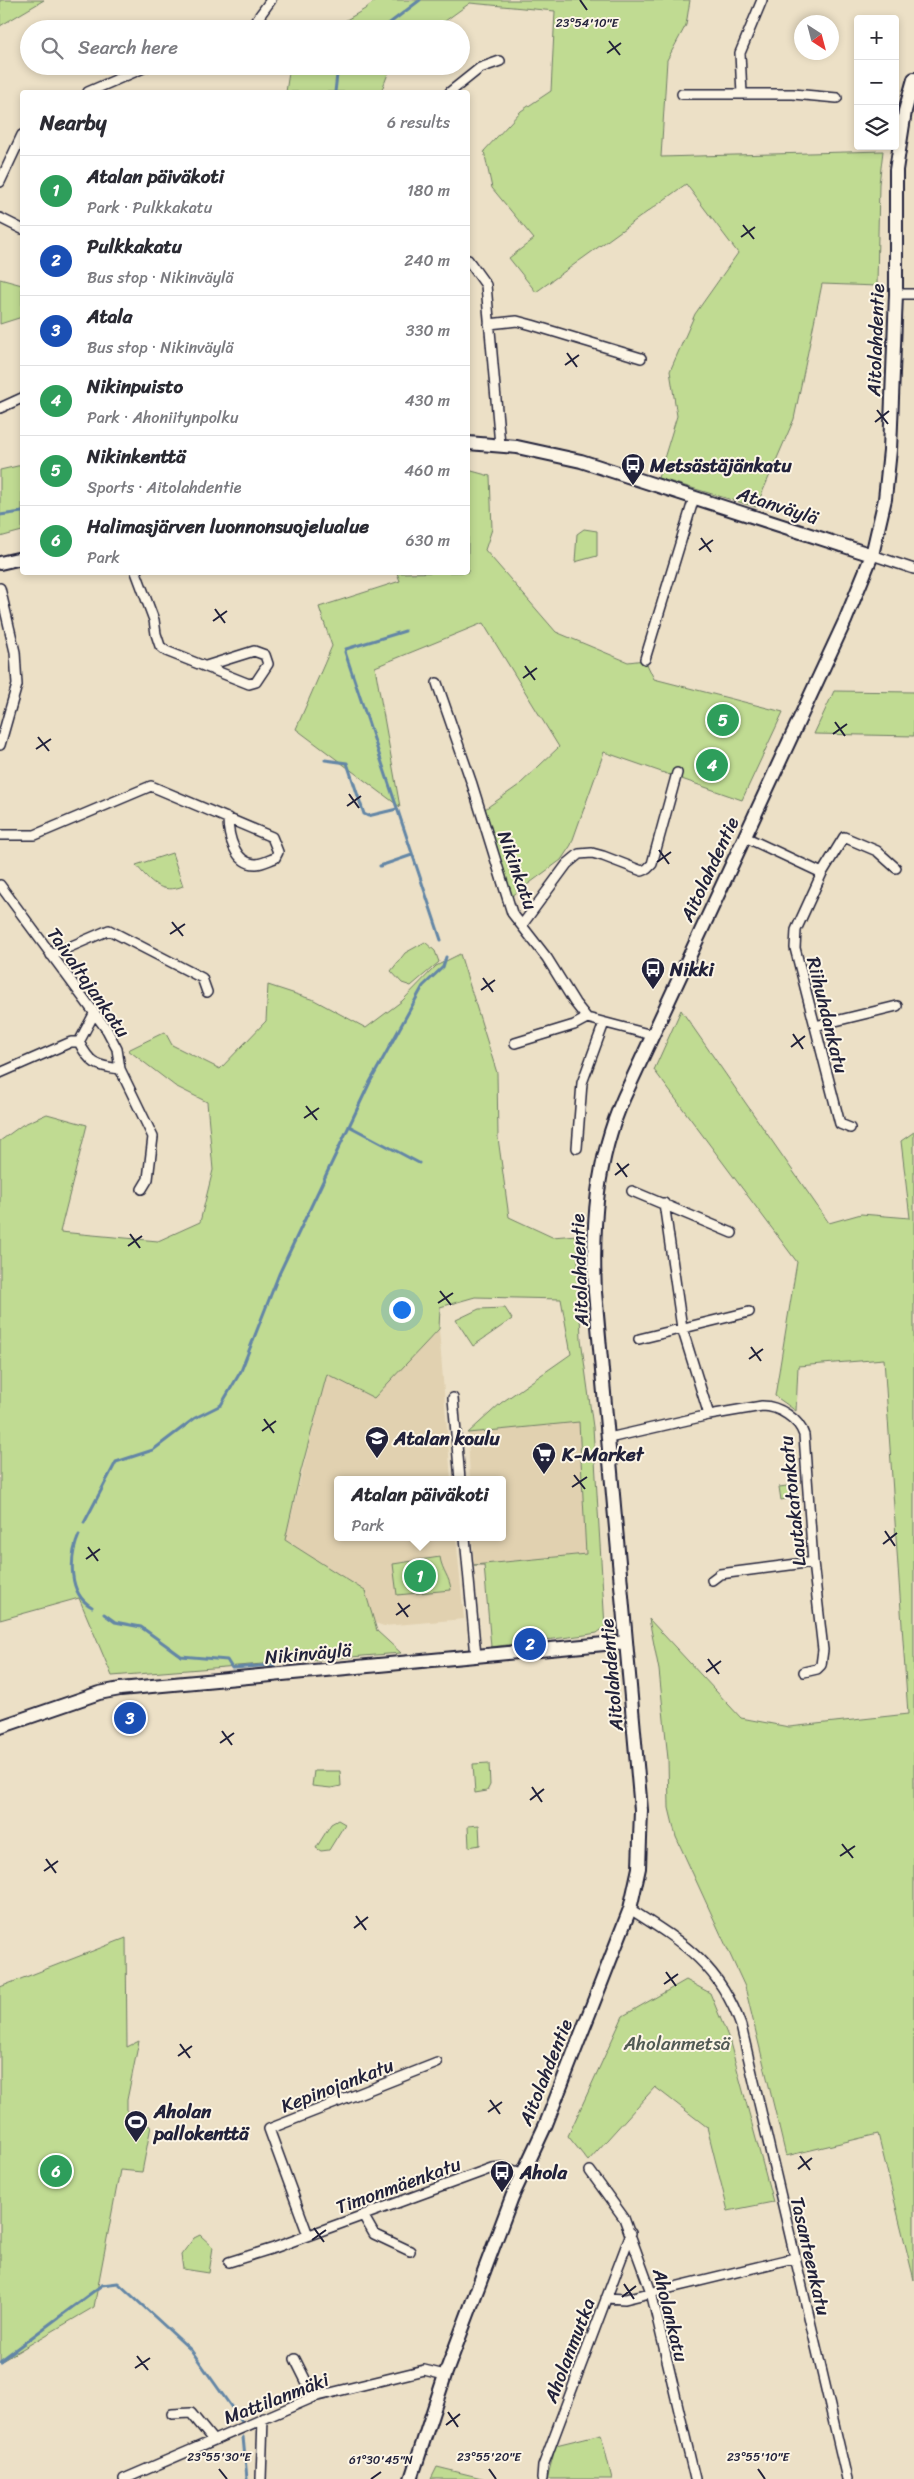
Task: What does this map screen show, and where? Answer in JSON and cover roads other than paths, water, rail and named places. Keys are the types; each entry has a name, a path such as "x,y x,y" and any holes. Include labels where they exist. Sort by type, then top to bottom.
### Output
{"main road":[{"name":"Aitolahdentie","path":"411,2479 445,2375 522,2173 546,2124 630,1909 639,1868 641,1810 596,1292 596,1205 600,1171 610,1132 652,1035 845,621 872,555 883,514 890,450 896,294 896,170 905,111 914,79"},
{"name":"Atanväylä","path":"470,443 500,445 580,460 872,555"},
{"path":"0,563 20,558"},
{"name":"Nikinväylä","path":"0,1727 94,1695 120,1689 626,1642"}],"street":[{"path":"257,20 271,0"},
{"path":"742,94 740,53 762,0"},
{"path":"452,90 480,68 500,61"},
{"path":"93,90 127,75"},
{"path":"682,94 742,94 838,98"},
{"path":"0,182 19,149"},
{"path":"0,218 20,228"},
{"path":"470,263 486,286 500,445"},
{"path":"896,294 914,294"},
{"path":"489,324 524,323 641,358"},
{"path":"0,408 20,399"},
{"path":"645,659 694,498"},
{"path":"872,555 914,569"},
{"path":"137,575 154,620 160,646 173,654 206,666 238,682 248,684 256,682 268,664 265,655 254,651 206,666"},
{"path":"0,588 15,652 17,685 0,745"},
{"name":"Nikinkatu","path":"437,683 472,784 512,913 547,958 575,1003 587,1018"},
{"path":"522,925 567,864 579,854 592,853 642,871 647,870 652,864 677,773"},
{"path":"0,835 35,835 151,786 228,818 272,837 278,852 275,858 258,864 243,860 237,855 228,818"},
{"path":"744,837 822,873"},
{"name":"Riihuhdankatu","path":"850,1128 840,1124 795,948 796,930 822,873 844,837 877,851 896,868"},
{"name":"Taivaltajankatu","path":"0,886 107,1030 117,1049 120,1069 153,1137 148,1179 142,1189"},
{"path":"51,955 109,930 202,978 207,992"},
{"path":"815,1026 897,1006"},
{"path":"78,1042 94,1014"},
{"path":"515,1043 574,1025 587,1018 652,1035"},
{"path":"576,1148 582,1083 604,1023"},
{"path":"0,1073 72,1042 78,1042"},
{"path":"78,1042 87,1058 98,1066 120,1069"},
{"path":"632,1191 732,1233"},
{"path":"664,1204 682,1328 709,1415"},
{"path":"638,1339 749,1312"},
{"path":"453,1398 460,1476"},
{"name":"Lautakatonkatu","path":"609,1438 709,1415 771,1406 797,1422 802,1428 823,1659 817,1669 804,1672"},
{"path":"465,1541 476,1656"},
{"path":"712,1580 720,1574 813,1562"},
{"name":"Tasanteenkatu","path":"630,1909 698,1956 719,1979 734,2007 741,2026 847,2479"},
{"name":"Kepinojankatu","path":"308,2235 269,2128 437,2063"},
{"name":"Timonmäenkatu","path":"230,2262 492,2168 502,2167 522,2173"},
{"name":"Aholankatu","path":"590,2171 624,2218 631,2233 651,2292 695,2479"},
{"path":"362,2215 374,2234 410,2250"},
{"name":"Aholanmutka","path":"542,2479 543,2466 631,2233"},
{"path":"606,2298 625,2299 794,2258"},
{"path":"295,2359 314,2397"},
{"name":"Mattilanmäki","path":"124,2479 314,2397 424,2370 445,2375"},
{"path":"172,2414 191,2412 212,2440"},
{"path":"261,2479 263,2418"}],"waterway":[{"path":"394,20 420,0"},
{"path":"335,90 337,75"},
{"path":"0,515 20,512"},
{"path":"405,631 346,649 345,652 441,940"},
{"path":"325,760 347,763 364,814 368,816 397,809"},
{"path":"380,866 412,855"},
{"path":"84,1523 116,1462 153,1450 195,1418 221,1405 241,1371 279,1274 370,1082 423,986 443,967 446,957"},
{"path":"349,1126 419,1163"},
{"path":"79,1535 73,1554 73,1575 78,1594 92,1607"},
{"path":"104,1614 115,1622 141,1627 181,1656 227,1660 232,1668 274,1665"},
{"path":"0,2361 102,2285 118,2283 191,2350 242,2422"},
{"path":"243,2437 247,2479"}],"place":[{"name":"Metsästäjänkatu","path":"633,486"},
{"name":"Nikinkenttä","path":"723,720"},
{"name":"Nikinpuisto","path":"712,765"},
{"name":"Nikki","path":"653,990"},
{"name":"Atalan koulu","path":"377,1459"},
{"name":"K-Market","path":"544,1475"},
{"name":"Atalan päiväkoti","path":"420,1576"},
{"name":"Pulkkakatu","path":"530,1644"},
{"name":"Atala","path":"130,1718"},
{"name":"Aholan pallokenttä","path":"136,2143"},
{"name":"Halimasjärven luonnonsuojelualue","path":"56,2171"},
{"name":"Ahola","path":"502,2193"}],"park label":[{"name":"Aholanmetsä","path":"677,2043"}]}
